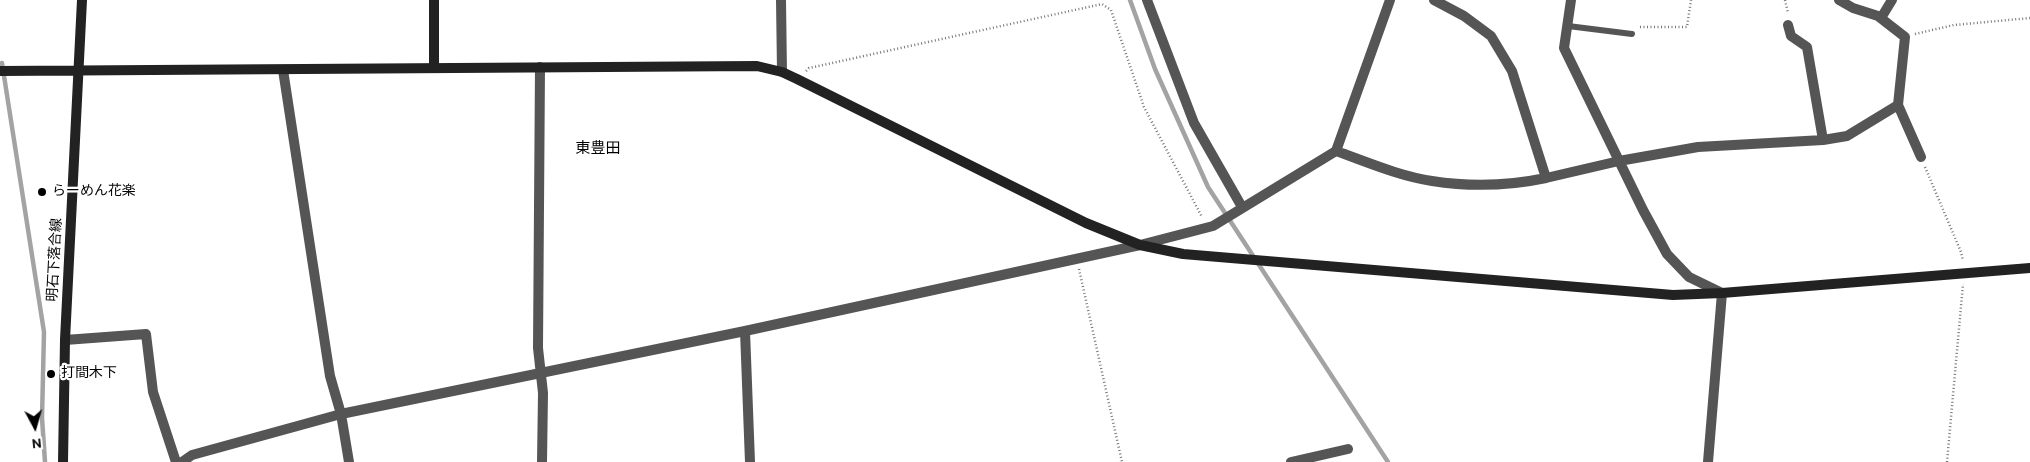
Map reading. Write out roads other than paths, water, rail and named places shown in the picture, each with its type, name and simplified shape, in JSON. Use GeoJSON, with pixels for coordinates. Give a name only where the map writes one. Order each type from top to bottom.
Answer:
{"type":"FeatureCollection","features":[{"type":"Feature","properties":{"kind":"street","name":"明石下落合線"},"geometry":{"type":"LineString","coordinates":[[63,462],[65,340],[82,0]]}},
{"type":"Feature","properties":{"kind":"street"},"geometry":{"type":"LineString","coordinates":[[434,0],[434,67]]}},
{"type":"Feature","properties":{"kind":"street"},"geometry":{"type":"LineString","coordinates":[[781,0],[782,72]]}},
{"type":"Feature","properties":{"kind":"street"},"geometry":{"type":"LineString","coordinates":[[1147,0],[1194,123],[1242,207]]}},
{"type":"Feature","properties":{"kind":"street"},"geometry":{"type":"LineString","coordinates":[[182,462],[192,455],[341,414],[745,331],[1140,244],[1210,226],[1336,151],[1390,0]]}},
{"type":"Feature","properties":{"kind":"street"},"geometry":{"type":"LineString","coordinates":[[1434,0],[1464,16],[1491,36],[1512,71],[1546,178]]}},
{"type":"Feature","properties":{"kind":"street"},"geometry":{"type":"LineString","coordinates":[[1572,0],[1564,48],[1643,210],[1667,254],[1689,277],[1722,293]]}},
{"type":"Feature","properties":{"kind":"street"},"geometry":{"type":"LineString","coordinates":[[1839,0],[1853,8],[1881,18],[1905,37],[1898,105],[1921,157]]}},
{"type":"Feature","properties":{"kind":"street"},"geometry":{"type":"LineString","coordinates":[[1881,18],[1892,0]]}},
{"type":"Feature","properties":{"kind":"street"},"geometry":{"type":"LineString","coordinates":[[1788,25],[1791,36],[1807,47],[1823,140]]}},
{"type":"Feature","properties":{"kind":"street"},"geometry":{"type":"LineString","coordinates":[[0,71],[757,66],[782,72],[797,79],[1086,222],[1140,244],[1183,254],[1672,296],[2030,268]]}},
{"type":"Feature","properties":{"kind":"street"},"geometry":{"type":"LineString","coordinates":[[540,67],[538,348],[543,393],[542,462]]}},
{"type":"Feature","properties":{"kind":"street"},"geometry":{"type":"LineString","coordinates":[[283,70],[330,376],[341,414],[349,462]]}},
{"type":"Feature","properties":{"kind":"street"},"geometry":{"type":"LineString","coordinates":[[1336,151],[1387,169],[1430,181],[1482,186],[1520,184],[1619,161],[1698,146],[1823,140],[1847,136],[1898,105]]}},
{"type":"Feature","properties":{"kind":"street"},"geometry":{"type":"LineString","coordinates":[[1708,462],[1722,293]]}},
{"type":"Feature","properties":{"kind":"street"},"geometry":{"type":"LineString","coordinates":[[745,331],[750,462]]}},
{"type":"Feature","properties":{"kind":"street"},"geometry":{"type":"LineString","coordinates":[[65,340],[146,334],[153,392],[176,462]]}},
{"type":"Feature","properties":{"kind":"street"},"geometry":{"type":"LineString","coordinates":[[1291,462],[1348,449]]}},
{"type":"Feature","properties":{"kind":"lane"},"geometry":{"type":"LineString","coordinates":[[1568,26],[1632,34]]}},
{"type":"Feature","properties":{"kind":"waterway"},"geometry":{"type":"LineString","coordinates":[[1130,0],[1155,69],[1208,187],[1388,462]]}},
{"type":"Feature","properties":{"kind":"waterway"},"geometry":{"type":"LineString","coordinates":[[2,63],[44,332],[42,418],[45,462]]}},
{"type":"Feature","properties":{"kind":"place","name":"らーめん花楽"},"geometry":{"type":"Point","coordinates":[42,192]}},
{"type":"Feature","properties":{"kind":"place","name":"打間木下"},"geometry":{"type":"Point","coordinates":[51,374]}},
{"type":"Feature","properties":{"kind":"district","name":"東豊田"},"geometry":{"type":"Point","coordinates":[598,150]}}]}
